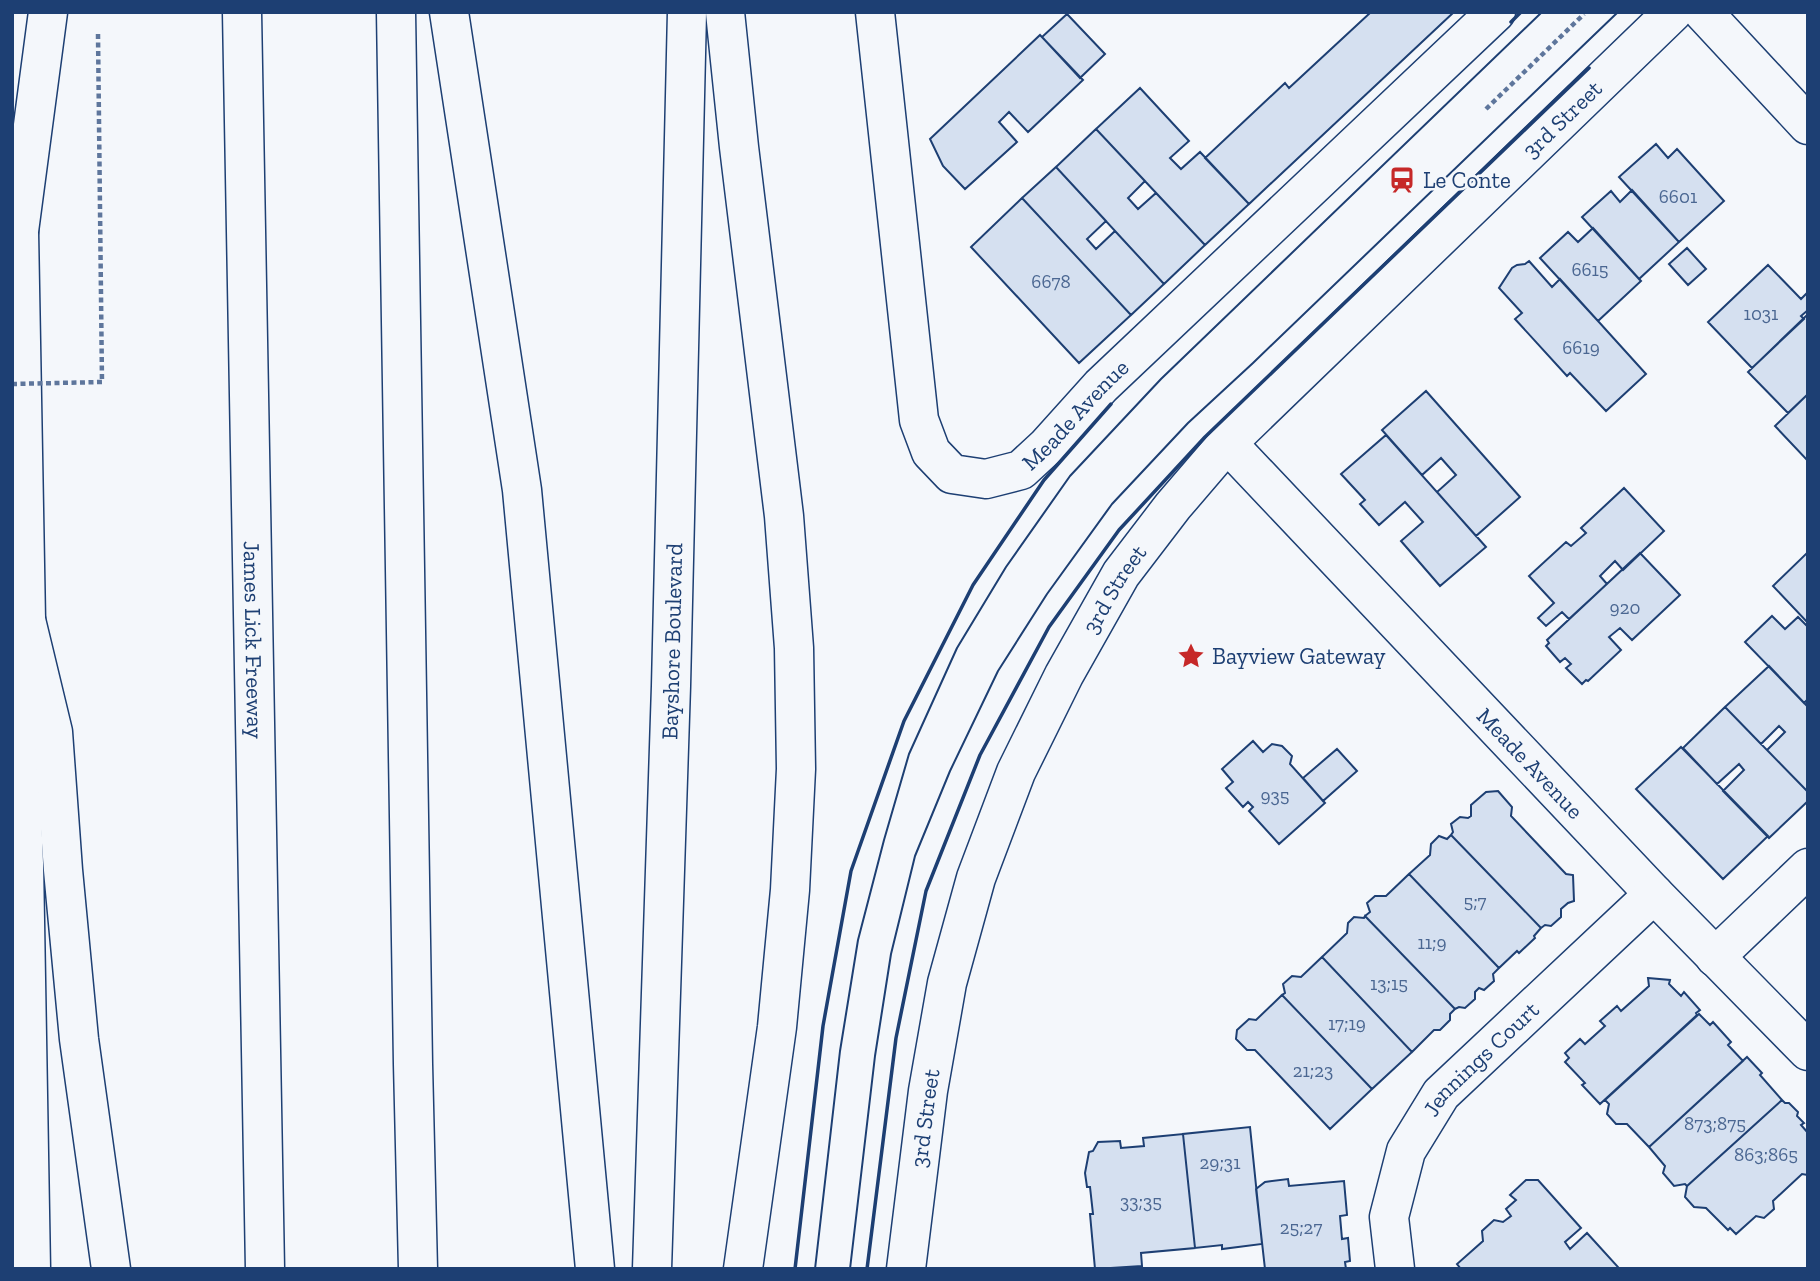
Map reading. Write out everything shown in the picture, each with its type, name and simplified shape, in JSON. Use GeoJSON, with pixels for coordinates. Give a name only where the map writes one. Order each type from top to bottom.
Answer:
{"type":"FeatureCollection","features":[{"type":"Feature","properties":{"kind":"main road"},"geometry":{"type":"LineString","coordinates":[[19,231],[48,12]]}},
{"type":"Feature","properties":{"kind":"main road","name":"James Lick Freeway"},"geometry":{"type":"LineString","coordinates":[[242,12],[265,1269]]}},
{"type":"Feature","properties":{"kind":"main road"},"geometry":{"type":"LineString","coordinates":[[396,12],[418,1269]]}},
{"type":"Feature","properties":{"kind":"main road"},"geometry":{"type":"LineString","coordinates":[[449,12],[522,490],[594,1269]]}},
{"type":"Feature","properties":{"kind":"main road","name":"Bayshore Boulevard"},"geometry":{"type":"LineString","coordinates":[[652,1269],[671,685],[687,12]]}},
{"type":"Feature","properties":{"kind":"main road"},"geometry":{"type":"LineString","coordinates":[[725,12],[740,160],[784,516],[794,648],[796,769],[790,890],[777,1027],[743,1269]]}},
{"type":"Feature","properties":{"kind":"main road","name":"Meade Avenue"},"geometry":{"type":"LineString","coordinates":[[875,12],[919,420],[931,452],[951,474],[986,479],[1021,470],[1047,446],[1101,386],[1496,12]]}},
{"type":"Feature","properties":{"kind":"main road","name":"3rd Street"},"geometry":{"type":"LineString","coordinates":[[906,1269],[928,1091],[947,982],[976,878],[1016,772],[1065,675],[1121,574],[1173,506],[1227,443],[1673,12]]}},
{"type":"Feature","properties":{"kind":"main road"},"geometry":{"type":"LineString","coordinates":[[1703,12],[1808,125]]}},
{"type":"Feature","properties":{"kind":"main road"},"geometry":{"type":"LineString","coordinates":[[12,185],[19,231],[26,620],[19,737],[31,1269]]}},
{"type":"Feature","properties":{"kind":"main road","name":"Meade Avenue"},"geometry":{"type":"LineString","coordinates":[[1227,443],[1654,894],[1808,1051]]}},
{"type":"Feature","properties":{"kind":"main road"},"geometry":{"type":"LineString","coordinates":[[26,620],[53,732],[62,870],[79,1039],[111,1269]]}},
{"type":"Feature","properties":{"kind":"main road"},"geometry":{"type":"LineString","coordinates":[[1715,957],[1808,868]]}},
{"type":"Feature","properties":{"kind":"main road","name":"Jennings Court"},"geometry":{"type":"LineString","coordinates":[[1395,1269],[1389,1217],[1406,1151],[1441,1094],[1654,894]]}},
{"type":"Feature","properties":{"kind":"path"},"geometry":{"type":"LineString","coordinates":[[1486,109],[1584,14]]}},
{"type":"Feature","properties":{"kind":"path"},"geometry":{"type":"LineString","coordinates":[[12,384],[102,382],[98,34]]}},
{"type":"Feature","properties":{"kind":"building"},"geometry":{"type":"Polygon","coordinates":[[[1371,12],[1454,12],[1249,204],[1205,158],[1285,83],[1289,88],[1371,12]]]}},
{"type":"Feature","properties":{"kind":"building"},"geometry":{"type":"Polygon","coordinates":[[[1067,14],[1105,54],[1080,78],[1042,37],[1067,14]]]}},
{"type":"Feature","properties":{"kind":"building"},"geometry":{"type":"Polygon","coordinates":[[[1040,35],[1083,80],[1028,132],[1009,112],[999,122],[1017,142],[965,189],[943,166],[930,139],[1040,35]]]}},
{"type":"Feature","properties":{"kind":"building"},"geometry":{"type":"Polygon","coordinates":[[[1140,88],[1189,141],[1170,158],[1181,169],[1200,152],[1249,204],[1205,245],[1096,129],[1140,88]]]}},
{"type":"Feature","properties":{"kind":"building"},"geometry":{"type":"Polygon","coordinates":[[[1096,129],[1145,181],[1128,198],[1138,209],[1156,193],[1205,245],[1164,284],[1056,167],[1096,129]]]}},
{"type":"Feature","properties":{"kind":"building"},"geometry":{"type":"Polygon","coordinates":[[[1656,144],[1668,158],[1677,149],[1724,201],[1679,242],[1619,177],[1656,144]]]}},
{"type":"Feature","properties":{"kind":"building"},"geometry":{"type":"Polygon","coordinates":[[[1056,167],[1106,221],[1087,239],[1096,249],[1115,231],[1164,284],[1131,315],[1022,198],[1056,167]]]}},
{"type":"Feature","properties":{"kind":"building"},"geometry":{"type":"Polygon","coordinates":[[[1632,190],[1679,242],[1639,279],[1582,217],[1611,191],[1620,202],[1632,190]]]}},
{"type":"Feature","properties":{"kind":"building"},"geometry":{"type":"Polygon","coordinates":[[[1022,198],[1131,315],[1079,363],[971,247],[1022,198]]]}},
{"type":"Feature","properties":{"kind":"building"},"geometry":{"type":"Polygon","coordinates":[[[1593,228],[1641,281],[1598,321],[1540,258],[1568,232],[1578,242],[1593,228]]]}},
{"type":"Feature","properties":{"kind":"building"},"geometry":{"type":"Polygon","coordinates":[[[1687,248],[1706,269],[1688,285],[1669,264],[1687,248]]]}},
{"type":"Feature","properties":{"kind":"building"},"geometry":{"type":"Polygon","coordinates":[[[1529,261],[1552,287],[1560,279],[1646,374],[1606,411],[1570,373],[1567,376],[1515,319],[1522,313],[1499,288],[1512,268],[1529,261]]]}},
{"type":"Feature","properties":{"kind":"building"},"geometry":{"type":"Polygon","coordinates":[[[1768,265],[1801,299],[1808,292],[1808,310],[1801,316],[1804,319],[1752,368],[1708,322],[1768,265]]]}},
{"type":"Feature","properties":{"kind":"building"},"geometry":{"type":"Polygon","coordinates":[[[1808,314],[1808,394],[1788,413],[1748,372],[1808,314]]]}},
{"type":"Feature","properties":{"kind":"building"},"geometry":{"type":"Polygon","coordinates":[[[1426,391],[1520,497],[1476,536],[1437,492],[1456,475],[1441,458],[1422,475],[1382,430],[1426,391]]]}},
{"type":"Feature","properties":{"kind":"building"},"geometry":{"type":"Polygon","coordinates":[[[1808,394],[1808,461],[1775,426],[1808,394]]]}},
{"type":"Feature","properties":{"kind":"building"},"geometry":{"type":"Polygon","coordinates":[[[1386,435],[1486,547],[1440,586],[1401,541],[1423,522],[1405,502],[1379,525],[1360,504],[1365,500],[1341,474],[1386,435]]]}},
{"type":"Feature","properties":{"kind":"building"},"geometry":{"type":"Polygon","coordinates":[[[1624,488],[1664,531],[1623,570],[1615,561],[1600,576],[1607,584],[1569,619],[1562,612],[1546,626],[1538,618],[1554,603],[1529,576],[1566,542],[1571,546],[1586,533],[1581,528],[1624,488]]]}},
{"type":"Feature","properties":{"kind":"building"},"geometry":{"type":"Polygon","coordinates":[[[1808,552],[1808,623],[1773,586],[1808,552]]]}},
{"type":"Feature","properties":{"kind":"building"},"geometry":{"type":"Polygon","coordinates":[[[1640,553],[1680,595],[1632,640],[1620,628],[1609,637],[1621,650],[1582,684],[1566,668],[1571,664],[1565,658],[1560,662],[1546,646],[1549,643],[1547,640],[1640,553]]]}},
{"type":"Feature","properties":{"kind":"building"},"geometry":{"type":"Polygon","coordinates":[[[1772,616],[1785,629],[1798,617],[1808,627],[1808,699],[1804,703],[1745,642],[1772,616]]]}},
{"type":"Feature","properties":{"kind":"building"},"geometry":{"type":"Polygon","coordinates":[[[1769,666],[1808,707],[1808,792],[1767,750],[1785,732],[1779,726],[1761,744],[1725,707],[1769,666]]]}},
{"type":"Feature","properties":{"kind":"building"},"geometry":{"type":"Polygon","coordinates":[[[1725,707],[1808,792],[1808,801],[1769,838],[1723,791],[1744,770],[1739,764],[1717,784],[1683,748],[1725,707]]]}},
{"type":"Feature","properties":{"kind":"building"},"geometry":{"type":"Polygon","coordinates":[[[1253,741],[1263,752],[1272,744],[1282,746],[1292,756],[1290,764],[1325,803],[1279,844],[1249,811],[1253,807],[1248,802],[1243,807],[1226,788],[1233,782],[1222,769],[1253,741]]]}},
{"type":"Feature","properties":{"kind":"building"},"geometry":{"type":"Polygon","coordinates":[[[1681,747],[1768,836],[1723,879],[1636,789],[1681,747]]]}},
{"type":"Feature","properties":{"kind":"building"},"geometry":{"type":"Polygon","coordinates":[[[1337,749],[1357,771],[1323,801],[1303,778],[1337,749]]]}},
{"type":"Feature","properties":{"kind":"building"},"geometry":{"type":"Polygon","coordinates":[[[1498,791],[1512,807],[1511,816],[1566,874],[1573,875],[1574,901],[1561,909],[1561,917],[1551,926],[1545,925],[1541,928],[1451,835],[1451,824],[1460,817],[1471,816],[1471,805],[1486,792],[1498,791]]]}},
{"type":"Feature","properties":{"kind":"building"},"geometry":{"type":"Polygon","coordinates":[[[1451,835],[1541,928],[1535,938],[1499,968],[1409,874],[1430,855],[1431,844],[1439,836],[1447,839],[1451,835]]]}},
{"type":"Feature","properties":{"kind":"building"},"geometry":{"type":"Polygon","coordinates":[[[1409,874],[1499,968],[1493,974],[1494,981],[1484,990],[1479,988],[1475,992],[1475,999],[1465,1008],[1455,1009],[1365,916],[1370,912],[1367,903],[1375,896],[1386,896],[1409,874]]]}},
{"type":"Feature","properties":{"kind":"building"},"geometry":{"type":"Polygon","coordinates":[[[1365,916],[1455,1009],[1450,1014],[1450,1020],[1440,1030],[1434,1030],[1412,1052],[1322,957],[1347,933],[1348,923],[1354,917],[1365,916]]]}},
{"type":"Feature","properties":{"kind":"building"},"geometry":{"type":"Polygon","coordinates":[[[1322,957],[1412,1052],[1372,1089],[1282,995],[1285,993],[1283,984],[1292,976],[1301,977],[1322,957]]]}},
{"type":"Feature","properties":{"kind":"building"},"geometry":{"type":"Polygon","coordinates":[[[1648,978],[1670,980],[1669,984],[1681,996],[1684,992],[1700,1010],[1600,1104],[1565,1062],[1569,1058],[1565,1053],[1580,1039],[1585,1044],[1605,1026],[1600,1021],[1617,1006],[1621,1011],[1649,986],[1648,978]]]}},
{"type":"Feature","properties":{"kind":"building"},"geometry":{"type":"Polygon","coordinates":[[[1282,995],[1372,1089],[1330,1129],[1255,1050],[1247,1050],[1236,1039],[1237,1030],[1249,1019],[1256,1020],[1282,995]]]}},
{"type":"Feature","properties":{"kind":"building"},"geometry":{"type":"Polygon","coordinates":[[[1699,1014],[1710,1025],[1713,1022],[1731,1042],[1728,1045],[1743,1061],[1649,1147],[1627,1124],[1616,1124],[1607,1114],[1609,1104],[1605,1100],[1699,1014]]]}},
{"type":"Feature","properties":{"kind":"building"},"geometry":{"type":"Polygon","coordinates":[[[1747,1057],[1782,1100],[1687,1186],[1674,1186],[1663,1173],[1665,1166],[1649,1147],[1747,1057]]]}},
{"type":"Feature","properties":{"kind":"building"},"geometry":{"type":"Polygon","coordinates":[[[1782,1100],[1798,1112],[1797,1116],[1804,1123],[1801,1125],[1808,1133],[1808,1175],[1802,1174],[1773,1201],[1774,1209],[1764,1218],[1756,1216],[1736,1234],[1730,1228],[1728,1230],[1706,1208],[1694,1207],[1685,1197],[1687,1186],[1782,1100]]]}},
{"type":"Feature","properties":{"kind":"building"},"geometry":{"type":"Polygon","coordinates":[[[1250,1127],[1262,1244],[1222,1249],[1222,1245],[1195,1248],[1183,1134],[1250,1127]]]}},
{"type":"Feature","properties":{"kind":"building"},"geometry":{"type":"Polygon","coordinates":[[[1183,1134],[1195,1248],[1141,1253],[1142,1266],[1095,1269],[1090,1214],[1093,1214],[1090,1187],[1087,1187],[1085,1173],[1089,1152],[1093,1151],[1098,1142],[1120,1141],[1121,1148],[1144,1146],[1143,1138],[1183,1134]]]}},
{"type":"Feature","properties":{"kind":"building"},"geometry":{"type":"Polygon","coordinates":[[[1288,1179],[1289,1186],[1344,1181],[1347,1215],[1340,1216],[1342,1239],[1348,1238],[1350,1261],[1345,1262],[1346,1269],[1265,1269],[1256,1189],[1265,1182],[1288,1179]]]}},
{"type":"Feature","properties":{"kind":"building"},"geometry":{"type":"Polygon","coordinates":[[[1526,1180],[1538,1180],[1581,1228],[1565,1242],[1570,1249],[1587,1233],[1618,1267],[1461,1269],[1457,1264],[1483,1241],[1482,1231],[1494,1220],[1503,1222],[1511,1216],[1506,1209],[1516,1200],[1510,1195],[1526,1180]]]}},
{"type":"Feature","properties":{"kind":"tram line"},"geometry":{"type":"LineString","coordinates":[[815,1269],[840,1051],[858,940],[909,754],[957,648],[1006,567],[1070,476],[1161,379],[1542,12]]}},
{"type":"Feature","properties":{"kind":"tram line"},"geometry":{"type":"LineString","coordinates":[[850,1269],[875,1056],[891,954],[915,856],[950,771],[998,671],[1047,594],[1112,504],[1188,423],[1618,12]]}},
{"type":"Feature","properties":{"kind":"wall"},"geometry":{"type":"LineString","coordinates":[[1511,22],[1521,12]]}},
{"type":"Feature","properties":{"kind":"wall"},"geometry":{"type":"LineString","coordinates":[[867,1269],[896,1038],[926,891],[980,755],[1049,627],[1119,530],[1205,437],[1589,68]]}},
{"type":"Feature","properties":{"kind":"wall"},"geometry":{"type":"LineString","coordinates":[[795,1269],[823,1026],[851,871],[904,721],[973,585],[1044,480],[1111,404]]}},
{"type":"Feature","properties":{"kind":"place","name":"Le Conte"},"geometry":{"type":"Point","coordinates":[1402,180]}},
{"type":"Feature","properties":{"kind":"place","name":"Bayview Gateway"},"geometry":{"type":"Point","coordinates":[1191,656]}}]}
